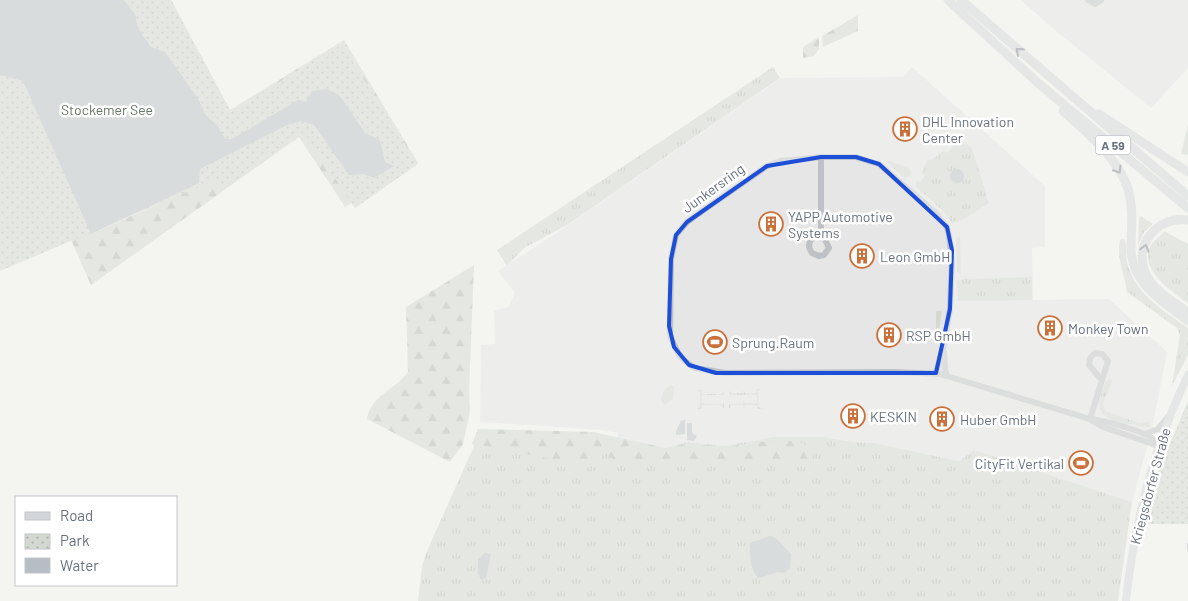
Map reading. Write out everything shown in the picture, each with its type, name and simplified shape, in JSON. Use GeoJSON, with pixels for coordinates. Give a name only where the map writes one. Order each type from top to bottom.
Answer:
{"type":"FeatureCollection","features":[{"type":"Feature","properties":{"kind":"highway","name":"A 59"},"geometry":{"type":"LineString","coordinates":[[948,0],[1038,83],[1188,208]]}},
{"type":"Feature","properties":{"kind":"highway","name":"A 59"},"geometry":{"type":"LineString","coordinates":[[961,0],[1188,196]]}},
{"type":"Feature","properties":{"kind":"highway"},"geometry":{"type":"LineString","coordinates":[[1038,83],[1062,110],[1099,144],[1117,167],[1128,189],[1131,204],[1131,251],[1136,272],[1148,289],[1188,321]]}},
{"type":"Feature","properties":{"kind":"highway"},"geometry":{"type":"LineString","coordinates":[[1056,83],[1188,172]]}},
{"type":"Feature","properties":{"kind":"highway"},"geometry":{"type":"LineString","coordinates":[[1188,220],[1169,221],[1157,227],[1146,242],[1142,262],[1147,276],[1156,289],[1188,312]]}},
{"type":"Feature","properties":{"kind":"main road","name":"Kriegsdorfer Straße"},"geometry":{"type":"LineString","coordinates":[[1126,601],[1141,510],[1169,416],[1188,375]]}},
{"type":"Feature","properties":{"kind":"street"},"geometry":{"type":"LineString","coordinates":[[1088,0],[1095,4],[1101,0]]}},
{"type":"Feature","properties":{"kind":"street"},"geometry":{"type":"LineString","coordinates":[[820,157],[821,231]]}},
{"type":"Feature","properties":{"kind":"street","name":"Junkersring"},"geometry":{"type":"LineString","coordinates":[[936,373],[944,345],[950,309],[951,241],[944,222],[878,164],[856,157],[820,157],[780,161],[767,166],[686,222],[676,236],[671,259],[670,336],[674,346],[689,365],[716,373],[936,373],[1090,419],[1111,423],[1154,438],[1159,446]]}},
{"type":"Feature","properties":{"kind":"street","name":"Junkersring"},"geometry":{"type":"LineString","coordinates":[[944,345],[944,369],[947,376]]}},
{"type":"Feature","properties":{"kind":"street"},"geometry":{"type":"LineString","coordinates":[[1090,419],[1102,379]]}},
{"type":"Feature","properties":{"kind":"street"},"geometry":{"type":"LineString","coordinates":[[1143,434],[1158,429],[1169,416]]}},
{"type":"Feature","properties":{"kind":"street","name":"Junkersring"},"geometry":{"type":"LineString","coordinates":[[1090,419],[1103,427],[1159,446]]}},
{"type":"Feature","properties":{"kind":"highlighted area"},"geometry":{"type":"Polygon","coordinates":[[[821,157],[856,157],[879,164],[947,227],[952,250],[950,309],[936,373],[716,373],[689,365],[674,347],[669,326],[671,259],[676,235],[687,222],[767,166],[821,157]]]}},
{"type":"Feature","properties":{"kind":"shaded area"},"geometry":{"type":"Polygon","coordinates":[[[1021,0],[1188,0],[1188,68],[1151,108],[1021,0]]]}},
{"type":"Feature","properties":{"kind":"shaded area"},"geometry":{"type":"Polygon","coordinates":[[[912,67],[1045,186],[1045,247],[1032,248],[1033,300],[1109,299],[1167,352],[1153,425],[1132,502],[974,450],[959,461],[874,443],[853,442],[824,437],[773,437],[724,446],[688,442],[665,448],[617,438],[618,433],[601,430],[480,422],[481,345],[495,344],[494,311],[508,307],[515,293],[498,271],[561,230],[781,78],[903,77],[912,67]]]}},
{"type":"Feature","properties":{"kind":"green space","name":"Stockemer See"},"geometry":{"type":"Polygon","coordinates":[[[0,0],[171,0],[231,112],[341,44],[418,164],[355,208],[304,132],[222,190],[215,180],[0,271],[0,0]]]}},
{"type":"Feature","properties":{"kind":"green space"},"geometry":{"type":"Polygon","coordinates":[[[124,0],[171,0],[230,110],[344,40],[418,163],[345,207],[299,137],[91,285],[4,88],[0,89],[0,75],[23,81],[91,234],[183,193],[199,184],[200,169],[285,126],[301,121],[314,125],[348,176],[364,174],[374,178],[394,166],[385,162],[380,140],[365,133],[340,96],[328,89],[312,90],[306,102],[298,100],[232,139],[225,138],[216,124],[208,117],[197,97],[165,52],[151,47],[137,27],[136,16],[124,0]]]}},
{"type":"Feature","properties":{"kind":"green space"},"geometry":{"type":"Polygon","coordinates":[[[858,15],[858,31],[823,47],[822,36],[858,15]]]}},
{"type":"Feature","properties":{"kind":"green space"},"geometry":{"type":"Polygon","coordinates":[[[819,37],[819,49],[814,56],[803,58],[803,47],[819,37]]]}},
{"type":"Feature","properties":{"kind":"green space"},"geometry":{"type":"Polygon","coordinates":[[[773,67],[780,78],[567,225],[524,248],[507,266],[497,250],[773,67]]]}},
{"type":"Feature","properties":{"kind":"green space"},"geometry":{"type":"Polygon","coordinates":[[[1188,125],[1188,155],[1181,154],[1188,125]]]}},
{"type":"Feature","properties":{"kind":"green space"},"geometry":{"type":"Polygon","coordinates":[[[959,139],[972,148],[989,203],[961,221],[952,223],[943,211],[915,186],[917,180],[920,182],[925,176],[922,173],[927,160],[933,159],[944,151],[947,153],[959,139]]]}},
{"type":"Feature","properties":{"kind":"green space"},"geometry":{"type":"Polygon","coordinates":[[[890,161],[909,168],[911,173],[909,177],[904,178],[887,162],[890,161]]]}},
{"type":"Feature","properties":{"kind":"green space"},"geometry":{"type":"Polygon","coordinates":[[[1141,216],[1153,224],[1144,232],[1138,246],[1139,218],[1141,216]]]}},
{"type":"Feature","properties":{"kind":"green space"},"geometry":{"type":"Polygon","coordinates":[[[1164,231],[1188,244],[1188,303],[1159,279],[1149,262],[1148,254],[1151,245],[1164,231]]]}},
{"type":"Feature","properties":{"kind":"green space"},"geometry":{"type":"Polygon","coordinates":[[[960,237],[961,274],[957,272],[956,238],[960,237]]]}},
{"type":"Feature","properties":{"kind":"green space"},"geometry":{"type":"Polygon","coordinates":[[[1124,239],[1127,262],[1136,283],[1151,300],[1188,328],[1188,355],[1172,386],[1180,335],[1177,328],[1127,292],[1119,253],[1120,240],[1124,239]]]}},
{"type":"Feature","properties":{"kind":"green space"},"geometry":{"type":"Polygon","coordinates":[[[474,265],[469,391],[470,412],[463,444],[450,462],[367,419],[369,411],[378,398],[408,372],[406,307],[474,265]]]}},
{"type":"Feature","properties":{"kind":"green space"},"geometry":{"type":"Polygon","coordinates":[[[1032,277],[1032,300],[957,301],[957,281],[962,279],[1032,277]]]}},
{"type":"Feature","properties":{"kind":"green space"},"geometry":{"type":"Polygon","coordinates":[[[936,311],[942,311],[938,337],[936,337],[936,311]]]}},
{"type":"Feature","properties":{"kind":"green space"},"geometry":{"type":"Polygon","coordinates":[[[1110,378],[1112,382],[1103,403],[1105,411],[1139,423],[1148,422],[1149,427],[1116,421],[1102,413],[1099,402],[1105,384],[1110,378]]]}},
{"type":"Feature","properties":{"kind":"green space"},"geometry":{"type":"Polygon","coordinates":[[[674,385],[673,399],[664,405],[661,401],[663,392],[669,386],[674,385]]]}},
{"type":"Feature","properties":{"kind":"green space"},"geometry":{"type":"Polygon","coordinates":[[[757,389],[762,389],[758,391],[759,407],[763,409],[757,409],[757,405],[745,405],[744,409],[743,405],[731,405],[729,409],[729,400],[731,404],[743,403],[743,400],[745,403],[757,403],[757,395],[729,395],[729,390],[731,393],[743,393],[743,390],[745,393],[756,393],[757,389]]]}},
{"type":"Feature","properties":{"kind":"green space"},"geometry":{"type":"Polygon","coordinates":[[[696,390],[702,390],[702,394],[722,394],[724,390],[724,395],[702,395],[702,403],[722,404],[724,400],[724,409],[722,405],[702,405],[702,409],[697,409],[700,407],[700,392],[696,390]]]}},
{"type":"Feature","properties":{"kind":"green space"},"geometry":{"type":"Polygon","coordinates":[[[1188,401],[1188,524],[1147,524],[1155,479],[1188,401]]]}},
{"type":"Feature","properties":{"kind":"green space"},"geometry":{"type":"Polygon","coordinates":[[[478,429],[594,432],[665,448],[687,444],[725,447],[758,442],[790,441],[803,443],[813,452],[812,463],[648,463],[613,459],[607,454],[593,452],[585,465],[472,444],[478,429]]]}},
{"type":"Feature","properties":{"kind":"green space"},"geometry":{"type":"Polygon","coordinates":[[[478,437],[617,438],[665,448],[688,442],[724,446],[773,437],[824,437],[853,442],[874,443],[959,461],[974,450],[1132,502],[1118,601],[418,601],[422,566],[427,551],[478,437]]]}},
{"type":"Feature","properties":{"kind":"water","name":"Stockemer See"},"geometry":{"type":"Polygon","coordinates":[[[0,0],[124,0],[136,16],[137,27],[151,47],[165,52],[197,97],[207,117],[216,124],[225,139],[232,139],[298,100],[306,102],[312,91],[327,89],[340,96],[365,133],[380,140],[385,162],[394,166],[374,178],[364,174],[349,175],[314,125],[301,121],[285,126],[200,169],[199,183],[91,234],[23,81],[0,75],[0,0]]]}},
{"type":"Feature","properties":{"kind":"water"},"geometry":{"type":"Polygon","coordinates":[[[957,169],[962,171],[964,176],[962,181],[957,183],[952,181],[950,176],[952,171],[957,169]]]}},
{"type":"Feature","properties":{"kind":"water"},"geometry":{"type":"Polygon","coordinates":[[[685,420],[685,434],[676,435],[681,421],[685,420]]]}},
{"type":"Feature","properties":{"kind":"water"},"geometry":{"type":"Polygon","coordinates":[[[687,423],[692,423],[692,433],[697,436],[694,441],[687,440],[687,423]]]}},
{"type":"Feature","properties":{"kind":"water"},"geometry":{"type":"Polygon","coordinates":[[[770,536],[776,538],[791,554],[790,568],[785,573],[778,572],[759,578],[752,568],[750,543],[770,536]]]}},
{"type":"Feature","properties":{"kind":"water"},"geometry":{"type":"Polygon","coordinates":[[[485,553],[491,554],[486,578],[481,580],[478,573],[478,559],[485,553]]]}},
{"type":"Feature","properties":{"kind":"waterway"},"geometry":{"type":"LineString","coordinates":[[1187,543],[1188,552]]}},
{"type":"Feature","properties":{"kind":"place","name":"DHL Innovation Center"},"geometry":{"type":"Point","coordinates":[905,129]}},
{"type":"Feature","properties":{"kind":"place","name":"YAPP Automotive Systems"},"geometry":{"type":"Point","coordinates":[771,224]}},
{"type":"Feature","properties":{"kind":"place","name":"Leon GmbH"},"geometry":{"type":"Point","coordinates":[862,256]}},
{"type":"Feature","properties":{"kind":"place","name":"Monkey Town"},"geometry":{"type":"Point","coordinates":[1050,328]}},
{"type":"Feature","properties":{"kind":"place","name":"RSP GmbH"},"geometry":{"type":"Point","coordinates":[889,335]}},
{"type":"Feature","properties":{"kind":"place","name":"Sprung.Raum"},"geometry":{"type":"Point","coordinates":[715,342]}},
{"type":"Feature","properties":{"kind":"place","name":"KESKIN"},"geometry":{"type":"Point","coordinates":[853,416]}},
{"type":"Feature","properties":{"kind":"place","name":"Huber GmbH"},"geometry":{"type":"Point","coordinates":[942,419]}},
{"type":"Feature","properties":{"kind":"place","name":"CityFit Vertikal"},"geometry":{"type":"Point","coordinates":[1081,463]}}]}
